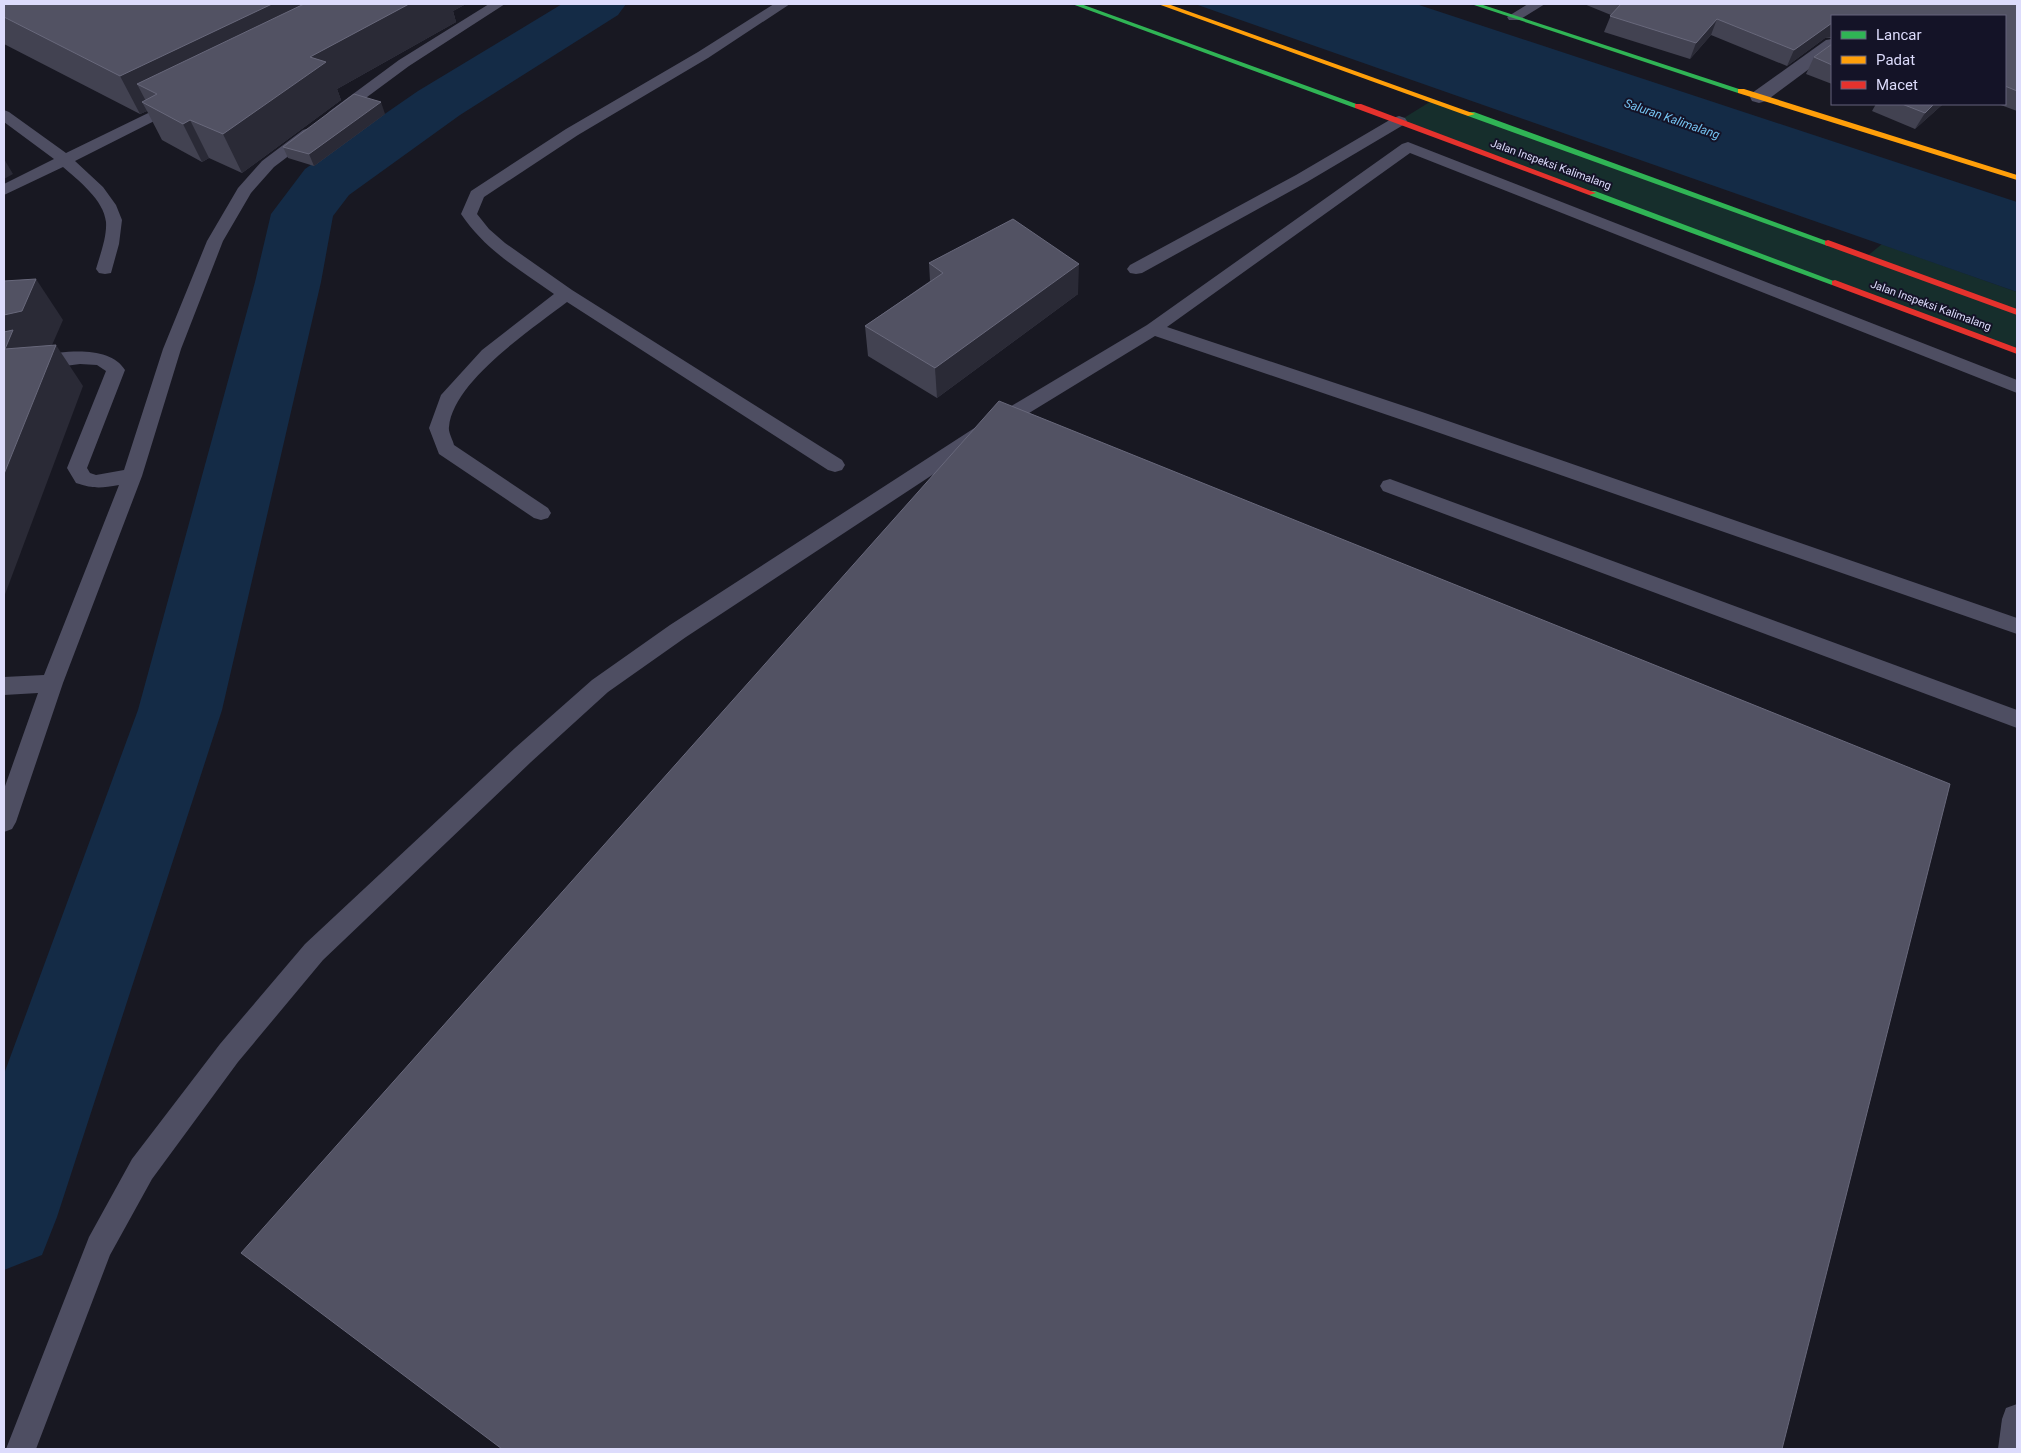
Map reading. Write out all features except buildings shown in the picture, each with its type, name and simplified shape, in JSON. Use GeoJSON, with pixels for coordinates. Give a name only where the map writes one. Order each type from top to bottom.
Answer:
{"type":"FeatureCollection","features":[{"type":"Feature","properties":{"kind":"main road","name":"Jalan Inspeksi Kalimalang"},"geometry":{"type":"LineString","coordinates":[[1075,4],[1399,121],[2017,351]]}},
{"type":"Feature","properties":{"kind":"main road","name":"Jalan Inspeksi Kalimalang"},"geometry":{"type":"LineString","coordinates":[[1162,4],[1451,106],[2017,312]]}},
{"type":"Feature","properties":{"kind":"main road"},"geometry":{"type":"LineString","coordinates":[[1474,4],[1759,98],[2017,178]]}},
{"type":"Feature","properties":{"kind":"street"},"geometry":{"type":"LineString","coordinates":[[1759,98],[1831,45]]}},
{"type":"Feature","properties":{"kind":"lane"},"geometry":{"type":"LineString","coordinates":[[4,822],[52,683],[132,476],[172,349],[214,241],[244,191],[268,164],[305,135],[404,63],[498,4]]}},
{"type":"Feature","properties":{"kind":"lane"},"geometry":{"type":"LineString","coordinates":[[783,4],[703,55],[572,132],[478,194],[469,214],[483,233],[499,247],[566,294],[835,465]]}},
{"type":"Feature","properties":{"kind":"lane"},"geometry":{"type":"LineString","coordinates":[[1514,17],[1538,4]]}},
{"type":"Feature","properties":{"kind":"lane"},"geometry":{"type":"LineString","coordinates":[[4,190],[191,97]]}},
{"type":"Feature","properties":{"kind":"lane"},"geometry":{"type":"LineString","coordinates":[[4,115],[65,159],[102,198],[114,221],[105,269]]}},
{"type":"Feature","properties":{"kind":"lane"},"geometry":{"type":"LineString","coordinates":[[1136,269],[1264,200],[1399,121]]}},
{"type":"Feature","properties":{"kind":"lane"},"geometry":{"type":"LineString","coordinates":[[21,1449],[99,1247],[142,1169],[229,1053],[314,952],[523,755],[600,686],[678,631],[975,438],[1153,329],[1408,147],[2017,388]]}},
{"type":"Feature","properties":{"kind":"lane"},"geometry":{"type":"LineString","coordinates":[[541,513],[446,449],[439,428],[448,399],[488,354],[566,294]]}},
{"type":"Feature","properties":{"kind":"lane"},"geometry":{"type":"LineString","coordinates":[[1153,329],[1408,414],[2017,626]]}},
{"type":"Feature","properties":{"kind":"lane"},"geometry":{"type":"LineString","coordinates":[[4,368],[82,358],[100,359],[110,364],[116,370],[77,468],[84,478],[95,482],[132,476]]}},
{"type":"Feature","properties":{"kind":"lane"},"geometry":{"type":"LineString","coordinates":[[1390,486],[2017,719]]}},
{"type":"Feature","properties":{"kind":"lane"},"geometry":{"type":"LineString","coordinates":[[4,686],[52,683]]}},
{"type":"Feature","properties":{"kind":"lane"},"geometry":{"type":"LineString","coordinates":[[2013,1449],[2017,1419]]}},
{"type":"Feature","properties":{"kind":"green space"},"geometry":{"type":"Polygon","coordinates":[[[1433,100],[1866,257],[1882,244],[2017,292],[2017,351],[1399,121],[1433,100]]]}},
{"type":"Feature","properties":{"kind":"water","name":"Saluran Kalimalang"},"geometry":{"type":"Polygon","coordinates":[[[1195,4],[1416,4],[2017,202],[2017,292],[1195,4]]]}},
{"type":"Feature","properties":{"kind":"waterway"},"geometry":{"type":"LineString","coordinates":[[4,1217],[180,710],[288,282],[302,214],[327,182],[366,153],[439,103],[599,4]]}},
{"type":"Feature","properties":{"kind":"traffic: fast"},"geometry":{"type":"LineString","coordinates":[[1075,4],[1358,106]]}},
{"type":"Feature","properties":{"kind":"traffic: fast"},"geometry":{"type":"LineString","coordinates":[[1474,4],[1741,91]]}},
{"type":"Feature","properties":{"kind":"traffic: fast"},"geometry":{"type":"LineString","coordinates":[[1471,114],[1828,243]]}},
{"type":"Feature","properties":{"kind":"traffic: fast"},"geometry":{"type":"LineString","coordinates":[[1592,193],[1835,283]]}},
{"type":"Feature","properties":{"kind":"traffic: slow"},"geometry":{"type":"LineString","coordinates":[[1162,4],[1471,114]]}},
{"type":"Feature","properties":{"kind":"traffic: slow"},"geometry":{"type":"LineString","coordinates":[[1741,91],[2017,178]]}},
{"type":"Feature","properties":{"kind":"traffic: jam"},"geometry":{"type":"LineString","coordinates":[[1358,106],[1592,193]]}},
{"type":"Feature","properties":{"kind":"traffic: jam"},"geometry":{"type":"LineString","coordinates":[[1828,243],[2017,312]]}},
{"type":"Feature","properties":{"kind":"traffic: jam"},"geometry":{"type":"LineString","coordinates":[[1835,283],[2017,351]]}}]}
